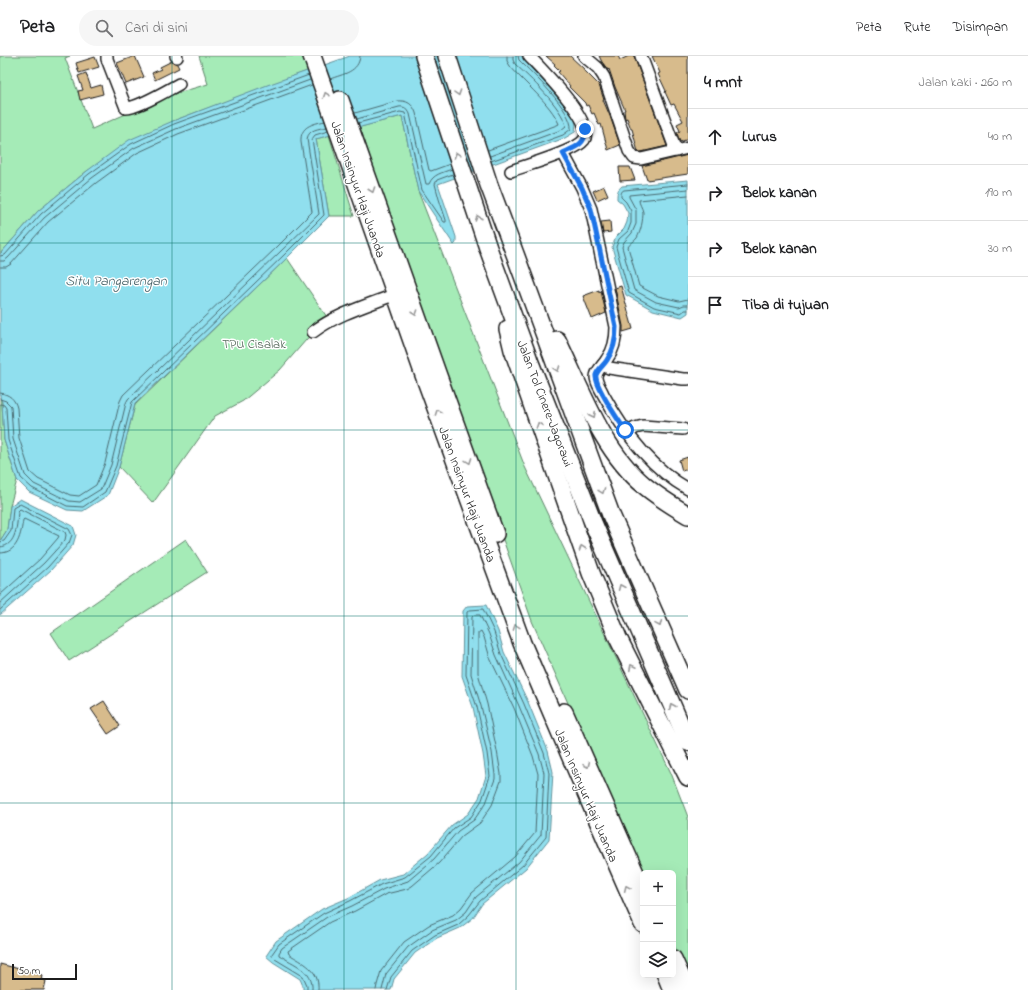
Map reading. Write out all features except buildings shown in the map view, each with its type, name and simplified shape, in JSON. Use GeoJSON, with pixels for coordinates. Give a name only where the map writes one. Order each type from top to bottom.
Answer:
{"type":"FeatureCollection","features":[{"type":"Feature","properties":{"kind":"highway","name":"Jalan Tol Cinere–Jagorawi"},"geometry":{"type":"LineString","coordinates":[[424,56],[488,248],[529,360],[594,525],[688,742]]}},
{"type":"Feature","properties":{"kind":"highway","name":"Jalan Tol Cinere–Jagorawi"},"geometry":{"type":"LineString","coordinates":[[447,56],[488,185],[515,254],[611,515],[688,690]]}},
{"type":"Feature","properties":{"kind":"highway","name":"Jalan Insinyur Haji Juanda"},"geometry":{"type":"LineString","coordinates":[[319,57],[431,375],[522,643],[640,917]]}},
{"type":"Feature","properties":{"kind":"highway","name":"Jalan Insinyur Haji Juanda"},"geometry":{"type":"LineString","coordinates":[[354,156],[396,294],[431,375],[535,645],[640,884]]}},
{"type":"Feature","properties":{"kind":"highway"},"geometry":{"type":"LineString","coordinates":[[488,248],[513,350],[591,573],[618,638],[688,777]]}},
{"type":"Feature","properties":{"kind":"highway"},"geometry":{"type":"LineString","coordinates":[[515,254],[606,440],[622,463],[644,486],[667,503],[688,515]]}},
{"type":"Feature","properties":{"kind":"highway"},"geometry":{"type":"LineString","coordinates":[[676,966],[687,990]]}},
{"type":"Feature","properties":{"kind":"highway"},"geometry":{"type":"LineString","coordinates":[[667,978],[672,990]]}},
{"type":"Feature","properties":{"kind":"street"},"geometry":{"type":"LineString","coordinates":[[107,56],[106,59],[126,108],[139,104],[180,84]]}},
{"type":"Feature","properties":{"kind":"street"},"geometry":{"type":"LineString","coordinates":[[511,171],[563,153],[579,145],[586,137],[583,123],[577,113],[560,90],[529,56]]}},
{"type":"Feature","properties":{"kind":"street"},"geometry":{"type":"LineString","coordinates":[[584,56],[598,68],[604,77],[629,151],[634,158],[641,159],[688,148]]}},
{"type":"Feature","properties":{"kind":"street"},"geometry":{"type":"LineString","coordinates":[[641,56],[676,151]]}},
{"type":"Feature","properties":{"kind":"street"},"geometry":{"type":"LineString","coordinates":[[563,153],[582,188],[591,209],[614,317],[616,334],[615,341],[610,355],[597,373],[597,382],[609,405],[634,442],[657,466],[688,489]]}},
{"type":"Feature","properties":{"kind":"street"},"geometry":{"type":"LineString","coordinates":[[313,332],[338,316],[396,294]]}},
{"type":"Feature","properties":{"kind":"street"},"geometry":{"type":"LineString","coordinates":[[603,365],[609,368],[688,379]]}},
{"type":"Feature","properties":{"kind":"street"},"geometry":{"type":"LineString","coordinates":[[628,433],[635,428],[643,426],[683,429]]}},
{"type":"Feature","properties":{"kind":"green space"},"geometry":{"type":"Polygon","coordinates":[[[0,56],[70,56],[65,58],[92,129],[164,97],[208,84],[199,56],[309,56],[313,69],[173,121],[87,171],[38,211],[0,254],[0,56]]]}},
{"type":"Feature","properties":{"kind":"green space"},"geometry":{"type":"Polygon","coordinates":[[[402,116],[418,191],[525,467],[671,773],[688,817],[688,977],[676,950],[676,870],[641,870],[532,621],[404,262],[360,127],[402,116]]]}},
{"type":"Feature","properties":{"kind":"green space"},"geometry":{"type":"Polygon","coordinates":[[[329,135],[354,216],[329,216],[316,139],[329,135]]]}},
{"type":"Feature","properties":{"kind":"green space","name":"TPU Cisalak"},"geometry":{"type":"Polygon","coordinates":[[[287,258],[329,320],[313,332],[280,370],[243,401],[215,416],[153,503],[119,467],[135,405],[287,258]]]}},
{"type":"Feature","properties":{"kind":"green space"},"geometry":{"type":"Polygon","coordinates":[[[0,397],[2,402],[4,440],[17,480],[10,506],[7,530],[0,541],[0,397]]]}},
{"type":"Feature","properties":{"kind":"green space"},"geometry":{"type":"Polygon","coordinates":[[[186,539],[207,572],[69,661],[51,633],[186,539]]]}},
{"type":"Feature","properties":{"kind":"water","name":"Situ Pangarengan"},"geometry":{"type":"Polygon","coordinates":[[[350,56],[521,56],[553,89],[574,117],[576,125],[575,132],[565,138],[438,184],[456,237],[456,243],[454,245],[418,191],[402,116],[316,139],[329,216],[135,404],[119,467],[108,495],[83,511],[67,510],[29,492],[17,480],[4,440],[2,402],[0,397],[0,254],[38,211],[87,171],[129,140],[173,121],[270,84],[350,56]]]}},
{"type":"Feature","properties":{"kind":"water"},"geometry":{"type":"Polygon","coordinates":[[[688,180],[688,313],[682,317],[653,310],[626,295],[612,247],[616,237],[624,229],[627,222],[628,213],[623,204],[617,199],[619,189],[622,186],[688,180]]]}},
{"type":"Feature","properties":{"kind":"water"},"geometry":{"type":"Polygon","coordinates":[[[20,499],[73,526],[76,535],[73,545],[51,570],[0,615],[0,541],[7,530],[10,506],[20,499]]]}},
{"type":"Feature","properties":{"kind":"water"},"geometry":{"type":"Polygon","coordinates":[[[486,605],[498,631],[504,652],[528,702],[548,751],[553,772],[549,839],[526,868],[482,904],[473,918],[460,928],[437,938],[415,953],[394,979],[391,990],[303,990],[300,979],[266,956],[276,941],[322,909],[348,898],[380,880],[403,874],[428,853],[452,825],[468,814],[479,798],[486,776],[473,707],[462,676],[463,611],[467,606],[486,605]]]}},
{"type":"Feature","properties":{"kind":"route"},"geometry":{"type":"LineString","coordinates":[[585,129],[586,137],[583,141],[579,145],[563,153],[588,200],[591,209],[616,327],[613,349],[597,373],[597,382],[617,419],[625,430]]}}]}
